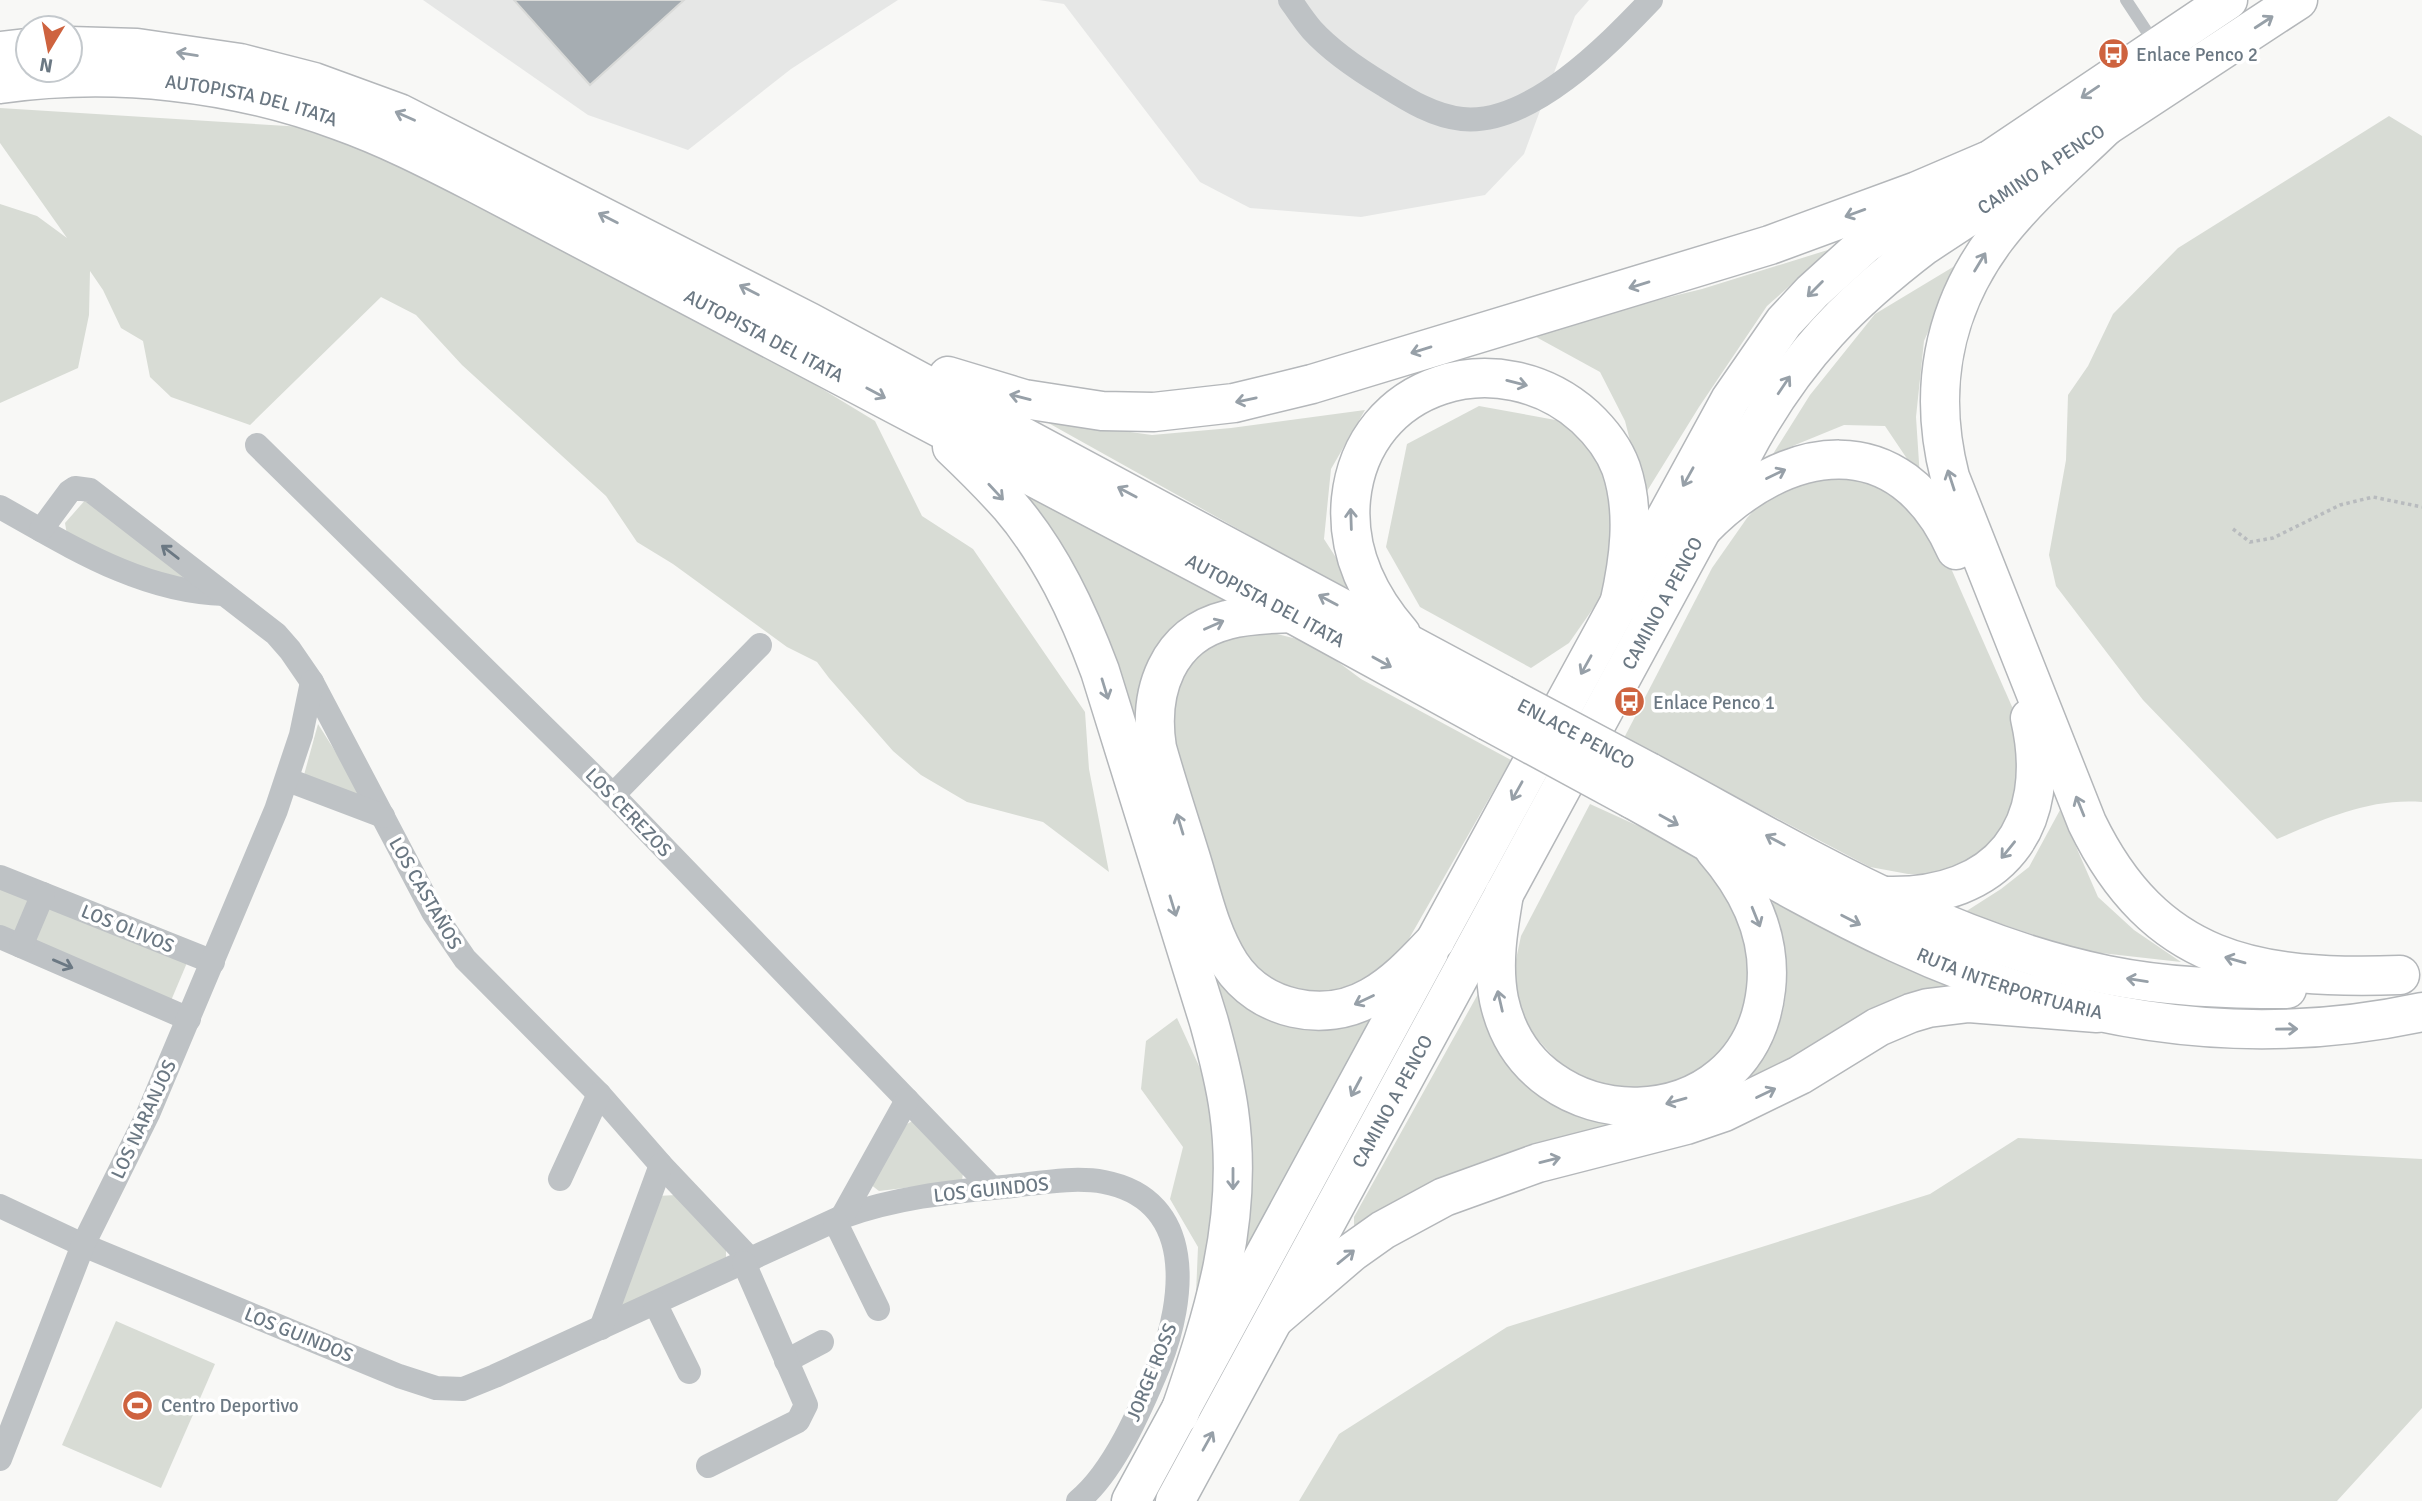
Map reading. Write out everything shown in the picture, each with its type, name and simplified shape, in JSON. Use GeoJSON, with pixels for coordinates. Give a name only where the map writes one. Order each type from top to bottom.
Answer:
{"type":"FeatureCollection","features":[{"type":"Feature","properties":{"kind":"main road","name":"CAMINO A PENCO"},"geometry":{"type":"LineString","coordinates":[[1132,1501],[1730,400],[1784,323],[1812,292],[1865,244],[2228,0]]}},
{"type":"Feature","properties":{"kind":"main road","name":"CAMINO A PENCO"},"geometry":{"type":"LineString","coordinates":[[1175,1501],[1702,529],[1772,403],[1793,371],[1842,314],[1925,245],[2298,0]]}},
{"type":"Feature","properties":{"kind":"main road","name":"AUTOPISTA DEL ITATA"},"geometry":{"type":"LineString","coordinates":[[84,46],[137,48],[185,54],[275,71],[344,92],[439,131],[809,321],[1410,644],[1495,707]]}},
{"type":"Feature","properties":{"kind":"main road","name":"AUTOPISTA DEL ITATA"},"geometry":{"type":"LineString","coordinates":[[0,84],[68,77],[163,80],[255,96],[342,121],[412,151],[480,185],[1291,613],[1495,707]]}},
{"type":"Feature","properties":{"kind":"main road"},"geometry":{"type":"LineString","coordinates":[[2105,127],[2011,219],[1981,260],[1958,305],[1944,353],[1939,402],[1942,440],[1950,477],[2087,823],[2114,872],[2136,899],[2161,923],[2200,948],[2244,963],[2307,973],[2411,972]]}},
{"type":"Feature","properties":{"kind":"main road"},"geometry":{"type":"LineString","coordinates":[[809,321],[944,375],[1024,399],[1102,411],[1154,412],[1201,408],[1312,384],[1770,245],[1917,191],[1987,160]]}},
{"type":"Feature","properties":{"kind":"main road"},"geometry":{"type":"LineString","coordinates":[[1410,644],[1379,606],[1359,565],[1350,525],[1352,489],[1362,454],[1378,427],[1415,395],[1447,382],[1482,378],[1523,383],[1561,399],[1576,409],[1601,434],[1620,467],[1628,504],[1628,555],[1619,605]]}},
{"type":"Feature","properties":{"kind":"main road"},"geometry":{"type":"LineString","coordinates":[[911,412],[949,443],[1010,506],[1050,562],[1078,615],[1100,671],[1215,1047],[1229,1110],[1233,1181],[1231,1217],[1227,1251],[1211,1319],[1179,1415]]}},
{"type":"Feature","properties":{"kind":"main road"},"geometry":{"type":"LineString","coordinates":[[1702,529],[1738,496],[1782,471],[1806,462],[1843,459],[1875,466],[1903,480],[1928,502],[1948,532],[2030,718],[2037,757],[2035,790],[2026,822],[2018,838],[2008,852],[1984,873],[1963,884],[1938,892],[1879,896]]}},
{"type":"Feature","properties":{"kind":"main road"},"geometry":{"type":"LineString","coordinates":[[1291,613],[1227,620],[1201,631],[1172,658],[1158,687],[1154,718],[1157,748],[1217,941],[1238,974],[1260,994],[1286,1006],[1320,1011],[1345,1008],[1379,992],[1411,966],[1435,941]]}},
{"type":"Feature","properties":{"kind":"main road","name":"ENLACE PENCO"},"geometry":{"type":"LineString","coordinates":[[1495,707],[1641,786]]}},
{"type":"Feature","properties":{"kind":"main road","name":"RUTA INTERPORTUARIA"},"geometry":{"type":"LineString","coordinates":[[1641,786],[1953,928],[2024,954],[2109,976],[2209,988],[2292,989],[2341,985],[2411,972]]}},
{"type":"Feature","properties":{"kind":"main road","name":"RUTA INTERPORTUARIA"},"geometry":{"type":"LineString","coordinates":[[1641,786],[1706,840],[1809,899],[1898,944],[2002,986],[2097,1013],[2206,1028],[2293,1030],[2342,1026],[2422,1012]]}},
{"type":"Feature","properties":{"kind":"main road"},"geometry":{"type":"LineString","coordinates":[[1504,894],[1497,941],[1497,983],[1505,1018],[1523,1052],[1551,1080],[1583,1097],[1618,1106],[1668,1104],[1700,1092],[1728,1072],[1748,1046],[1765,1000],[1767,960],[1765,942],[1756,914],[1730,869],[1706,840]]}},
{"type":"Feature","properties":{"kind":"main road"},"geometry":{"type":"LineString","coordinates":[[1275,1318],[1383,1230],[1444,1197],[1528,1166],[1686,1125],[1724,1112],[1800,1075],[1878,1027],[1911,1013],[1948,1004],[1969,1003],[2097,1013]]}},
{"type":"Feature","properties":{"kind":"street"},"geometry":{"type":"LineString","coordinates":[[1290,0],[1312,30],[1373,78],[1413,103],[1462,119],[1481,118],[1515,109],[1564,82],[1610,43],[1651,0]]}},
{"type":"Feature","properties":{"kind":"street","name":"LOS CEREZOS"},"geometry":{"type":"LineString","coordinates":[[257,445],[614,795],[992,1188]]}},
{"type":"Feature","properties":{"kind":"street","name":"LOS CASTAÑOS"},"geometry":{"type":"LineString","coordinates":[[41,530],[69,492],[75,488],[90,490],[276,634],[290,649],[312,682],[433,912],[454,945],[477,972],[599,1094],[748,1261]]}},
{"type":"Feature","properties":{"kind":"street"},"geometry":{"type":"LineString","coordinates":[[0,507],[142,580],[185,591],[224,594]]}},
{"type":"Feature","properties":{"kind":"street"},"geometry":{"type":"LineString","coordinates":[[614,795],[761,645]]}},
{"type":"Feature","properties":{"kind":"street","name":"LOS NARANJOS"},"geometry":{"type":"LineString","coordinates":[[0,1459],[83,1245],[148,1114],[288,780],[312,682]]}},
{"type":"Feature","properties":{"kind":"street"},"geometry":{"type":"LineString","coordinates":[[288,780],[383,816]]}},
{"type":"Feature","properties":{"kind":"street","name":"LOS OLIVOS"},"geometry":{"type":"LineString","coordinates":[[0,877],[213,962]]}},
{"type":"Feature","properties":{"kind":"street"},"geometry":{"type":"LineString","coordinates":[[43,894],[11,941],[189,1018]]}},
{"type":"Feature","properties":{"kind":"street"},"geometry":{"type":"LineString","coordinates":[[560,1179],[599,1094]]}},
{"type":"Feature","properties":{"kind":"street"},"geometry":{"type":"LineString","coordinates":[[878,1309],[839,1219],[907,1100]]}},
{"type":"Feature","properties":{"kind":"street"},"geometry":{"type":"LineString","coordinates":[[601,1328],[661,1165]]}},
{"type":"Feature","properties":{"kind":"street","name":"LOS GUINDOS"},"geometry":{"type":"LineString","coordinates":[[0,1206],[83,1245],[399,1376],[436,1388],[463,1388],[874,1205],[913,1197],[992,1188],[1090,1181],[1115,1185],[1140,1197]]}},
{"type":"Feature","properties":{"kind":"street","name":"JORGE ROSS"},"geometry":{"type":"LineString","coordinates":[[1078,1501],[1104,1474],[1142,1402],[1161,1358],[1175,1314],[1179,1273],[1173,1243],[1161,1216],[1140,1197]]}},
{"type":"Feature","properties":{"kind":"street"},"geometry":{"type":"LineString","coordinates":[[708,1466],[798,1421],[806,1405],[786,1361],[748,1261]]}},
{"type":"Feature","properties":{"kind":"street"},"geometry":{"type":"LineString","coordinates":[[655,1303],[689,1372]]}},
{"type":"Feature","properties":{"kind":"street"},"geometry":{"type":"LineString","coordinates":[[786,1361],[822,1342]]}},
{"type":"Feature","properties":{"kind":"lane"},"geometry":{"type":"LineString","coordinates":[[2126,0],[2157,47]]}},
{"type":"Feature","properties":{"kind":"path"},"geometry":{"type":"LineString","coordinates":[[2233,529],[2250,542],[2273,538],[2340,505],[2373,498],[2422,508]]}},
{"type":"Feature","properties":{"kind":"shaded area"},"geometry":{"type":"Polygon","coordinates":[[[423,0],[898,0],[791,69],[688,150],[588,115],[423,0]]]}},
{"type":"Feature","properties":{"kind":"shaded area"},"geometry":{"type":"Polygon","coordinates":[[[1039,0],[1589,0],[1575,16],[1524,154],[1485,195],[1361,217],[1250,208],[1200,182],[1064,4],[1039,0]]]}},
{"type":"Feature","properties":{"kind":"shaded area"},"geometry":{"type":"Polygon","coordinates":[[[0,108],[304,127],[419,173],[776,361],[875,421],[922,516],[973,549],[1085,712],[1089,769],[1109,872],[1043,822],[967,802],[921,775],[893,751],[817,662],[787,647],[673,564],[637,542],[606,496],[462,365],[416,315],[381,297],[250,425],[171,397],[150,377],[143,341],[121,328],[103,290],[90,271],[89,315],[78,368],[0,403],[0,204],[37,216],[67,238],[0,143],[0,108]]]}},
{"type":"Feature","properties":{"kind":"shaded area"},"geometry":{"type":"Polygon","coordinates":[[[2389,116],[2422,136],[2422,802],[2383,803],[2365,807],[2330,817],[2277,839],[2143,700],[2056,586],[2049,555],[2066,460],[2068,395],[2088,366],[2113,314],[2178,248],[2389,116]]]}},
{"type":"Feature","properties":{"kind":"shaded area"},"geometry":{"type":"Polygon","coordinates":[[[1831,249],[1767,306],[1699,407],[1644,496],[1625,421],[1600,372],[1527,332],[1702,289],[1831,249]]]}},
{"type":"Feature","properties":{"kind":"shaded area"},"geometry":{"type":"Polygon","coordinates":[[[1958,264],[1924,341],[1916,417],[1920,478],[1885,426],[1844,425],[1773,454],[1810,395],[1875,314],[1958,264]]]}},
{"type":"Feature","properties":{"kind":"shaded area"},"geometry":{"type":"Polygon","coordinates":[[[1479,406],[1572,423],[1614,487],[1606,590],[1569,643],[1531,668],[1420,607],[1386,547],[1407,444],[1479,406]]]}},
{"type":"Feature","properties":{"kind":"shaded area"},"geometry":{"type":"Polygon","coordinates":[[[1365,410],[1331,469],[1324,539],[1355,587],[1351,592],[1043,420],[1152,435],[1231,428],[1365,410]]]}},
{"type":"Feature","properties":{"kind":"shaded area"},"geometry":{"type":"Polygon","coordinates":[[[1824,475],[1881,484],[1935,532],[2017,718],[2019,804],[1976,862],[1928,874],[1908,874],[1870,867],[1624,738],[1712,568],[1747,518],[1765,498],[1824,475]]]}},
{"type":"Feature","properties":{"kind":"shaded area"},"geometry":{"type":"Polygon","coordinates":[[[1018,486],[1221,596],[1224,602],[1137,733],[1018,486]]]}},
{"type":"Feature","properties":{"kind":"shaded area"},"geometry":{"type":"Polygon","coordinates":[[[87,498],[189,578],[155,574],[67,535],[65,523],[87,498]]]}},
{"type":"Feature","properties":{"kind":"shaded area"},"geometry":{"type":"Polygon","coordinates":[[[1240,632],[1273,633],[1305,641],[1361,679],[1511,760],[1406,944],[1386,970],[1315,1002],[1245,968],[1173,748],[1169,702],[1198,650],[1240,632]]]}},
{"type":"Feature","properties":{"kind":"shaded area"},"geometry":{"type":"Polygon","coordinates":[[[318,724],[369,805],[304,775],[318,724]]]}},
{"type":"Feature","properties":{"kind":"shaded area"},"geometry":{"type":"Polygon","coordinates":[[[1590,804],[1680,845],[1704,860],[1732,891],[1755,969],[1733,1045],[1675,1087],[1613,1090],[1565,1069],[1529,1030],[1517,996],[1515,964],[1521,936],[1590,804]]]}},
{"type":"Feature","properties":{"kind":"shaded area"},"geometry":{"type":"Polygon","coordinates":[[[2060,810],[2098,897],[2134,930],[2181,962],[2083,951],[1965,912],[2029,867],[2060,810]]]}},
{"type":"Feature","properties":{"kind":"shaded area"},"geometry":{"type":"Polygon","coordinates":[[[0,881],[189,958],[170,1003],[0,933],[0,881]]]}},
{"type":"Feature","properties":{"kind":"shaded area"},"geometry":{"type":"Polygon","coordinates":[[[1774,901],[1958,985],[1710,1103],[1767,1045],[1783,1012],[1786,994],[1785,958],[1772,905],[1774,901]]]}},
{"type":"Feature","properties":{"kind":"shaded area"},"geometry":{"type":"Polygon","coordinates":[[[1204,935],[1222,978],[1385,1003],[1243,1257],[1204,935]]]}},
{"type":"Feature","properties":{"kind":"shaded area"},"geometry":{"type":"Polygon","coordinates":[[[1483,985],[1491,1018],[1637,1124],[1364,1224],[1354,1225],[1354,1217],[1483,985]]]}},
{"type":"Feature","properties":{"kind":"shaded area"},"geometry":{"type":"Polygon","coordinates":[[[1177,1018],[1209,1088],[1219,1225],[1185,1345],[1196,1294],[1198,1247],[1170,1199],[1183,1147],[1141,1089],[1146,1041],[1177,1018]]]}},
{"type":"Feature","properties":{"kind":"shaded area"},"geometry":{"type":"Polygon","coordinates":[[[916,1119],[963,1173],[962,1181],[879,1191],[870,1184],[907,1124],[916,1119]]]}},
{"type":"Feature","properties":{"kind":"shaded area"},"geometry":{"type":"Polygon","coordinates":[[[2018,1138],[2422,1159],[2422,1408],[2337,1501],[1299,1501],[1339,1434],[1507,1327],[1930,1194],[2018,1138]]]}},
{"type":"Feature","properties":{"kind":"shaded area"},"geometry":{"type":"Polygon","coordinates":[[[676,1195],[726,1248],[726,1262],[623,1309],[617,1304],[657,1196],[676,1195]]]}},
{"type":"Feature","properties":{"kind":"shaded area","name":"Centro Deportivo"},"geometry":{"type":"Polygon","coordinates":[[[116,1321],[215,1364],[161,1488],[62,1445],[116,1321]]]}},
{"type":"Feature","properties":{"kind":"building"},"geometry":{"type":"Polygon","coordinates":[[[514,0],[684,0],[590,85],[514,0]]]}},
{"type":"Feature","properties":{"kind":"place","name":"Enlace Penco 2"},"geometry":{"type":"Point","coordinates":[2113,54]}},
{"type":"Feature","properties":{"kind":"place","name":"Enlace Penco 1"},"geometry":{"type":"Point","coordinates":[1630,702]}},
{"type":"Feature","properties":{"kind":"place","name":"Centro Deportivo"},"geometry":{"type":"Point","coordinates":[138,1405]}}]}
